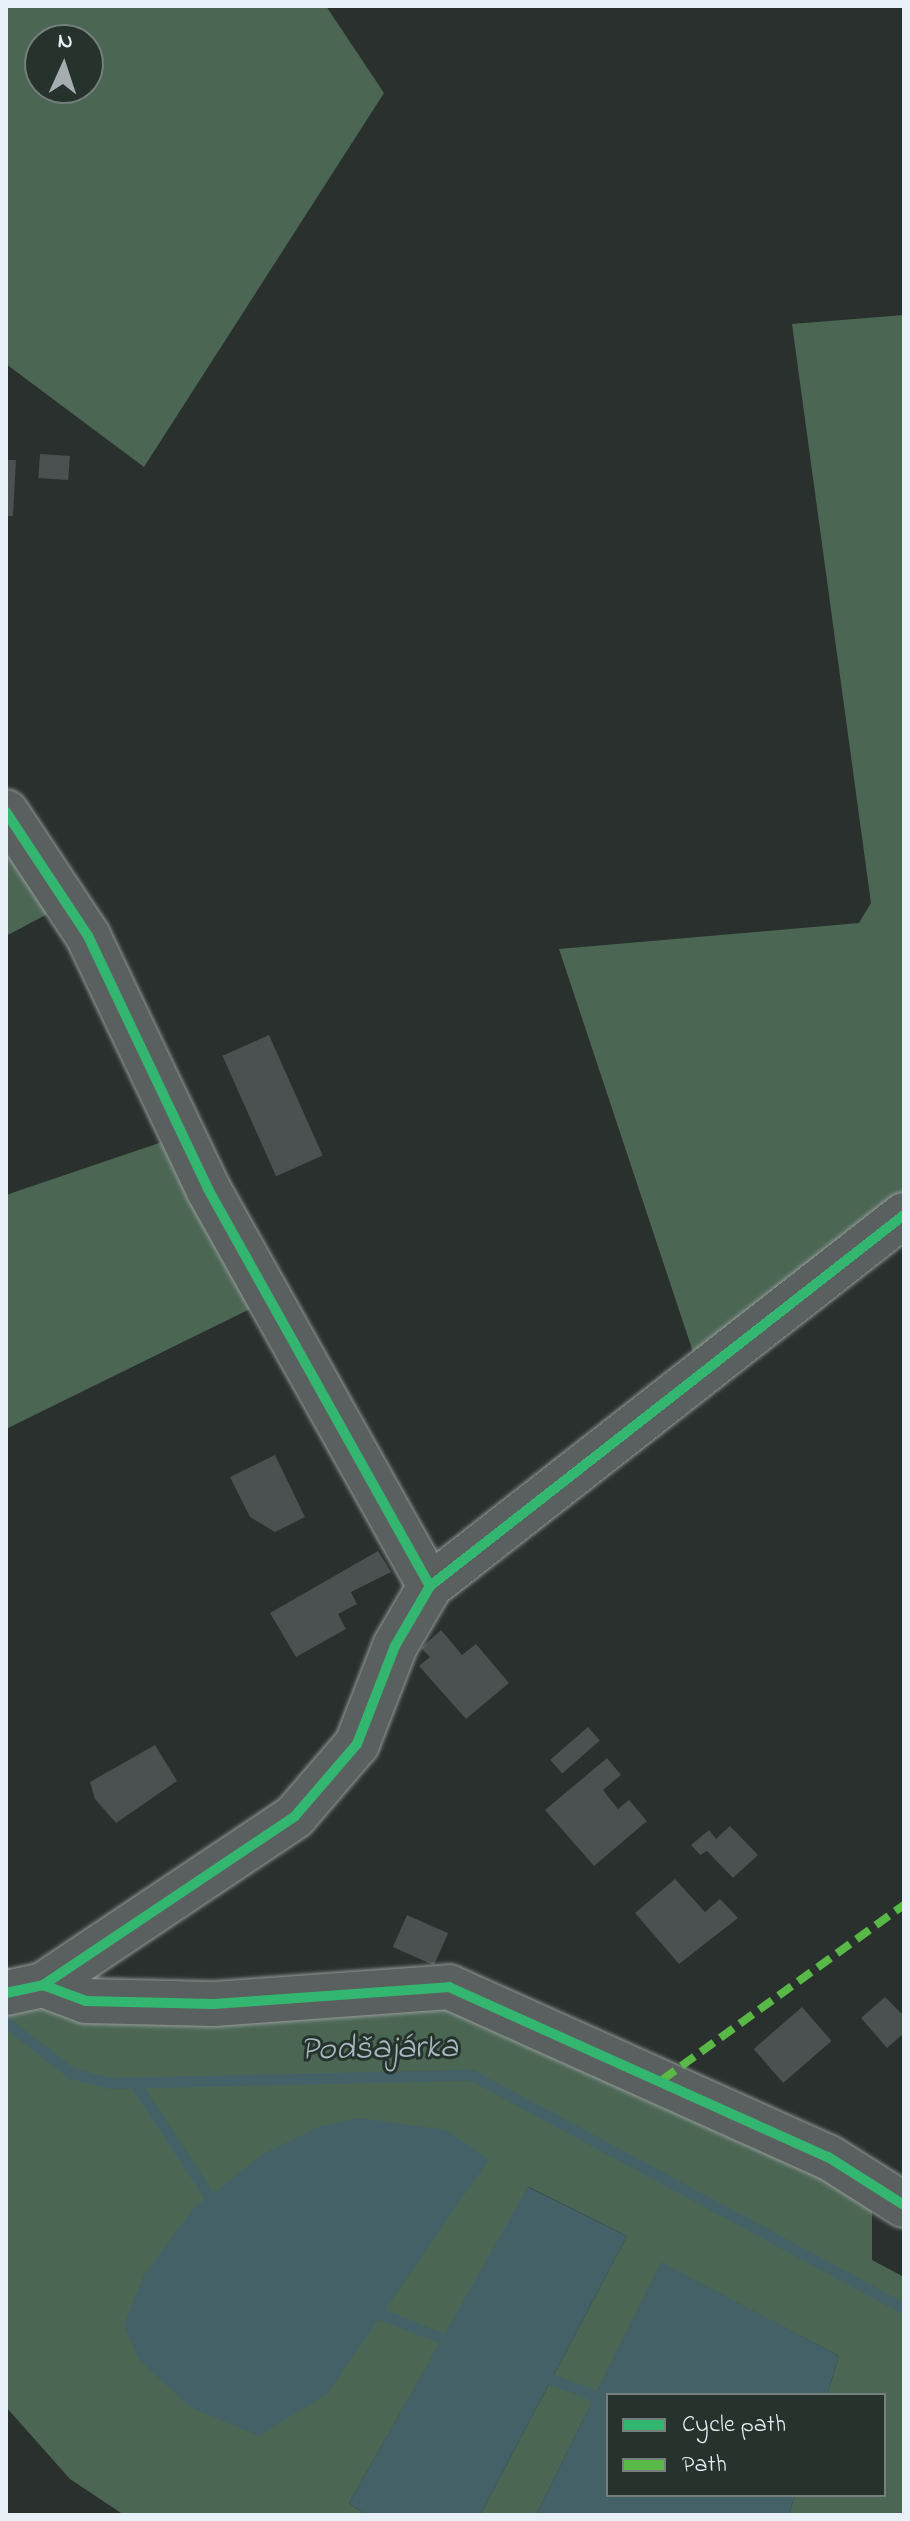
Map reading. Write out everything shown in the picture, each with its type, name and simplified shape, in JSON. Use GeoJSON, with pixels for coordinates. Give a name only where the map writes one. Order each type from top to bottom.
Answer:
{"type":"FeatureCollection","features":[{"type":"Feature","properties":{"kind":"street"},"geometry":{"type":"LineString","coordinates":[[6,812],[88,936],[208,1189],[430,1586]]}},
{"type":"Feature","properties":{"kind":"street"},"geometry":{"type":"LineString","coordinates":[[25,1989],[295,1816],[357,1744],[395,1646],[430,1586],[904,1215]]}},
{"type":"Feature","properties":{"kind":"street"},"geometry":{"type":"LineString","coordinates":[[25,1989],[86,2001],[214,2004],[449,1987],[828,2157],[904,2205]]}},
{"type":"Feature","properties":{"kind":"green space"},"geometry":{"type":"Polygon","coordinates":[[[6,6],[326,6],[384,93],[144,467],[6,364],[6,6]]]}},
{"type":"Feature","properties":{"kind":"green space"},"geometry":{"type":"Polygon","coordinates":[[[904,315],[904,1192],[695,1358],[559,949],[859,923],[871,903],[792,324],[904,315]]]}},
{"type":"Feature","properties":{"kind":"green space"},"geometry":{"type":"Polygon","coordinates":[[[6,836],[53,911],[6,936],[6,836]]]}},
{"type":"Feature","properties":{"kind":"green space"},"geometry":{"type":"Polygon","coordinates":[[[165,1141],[250,1309],[6,1429],[6,1195],[165,1141]]]}},
{"type":"Feature","properties":{"kind":"green space"},"geometry":{"type":"Polygon","coordinates":[[[6,1966],[45,1987],[452,1978],[872,2205],[872,2260],[904,2277],[904,2515],[789,2515],[794,2497],[886,2497],[886,2393],[828,2393],[839,2356],[661,2263],[536,2515],[480,2515],[627,2236],[529,2187],[349,2503],[366,2515],[124,2515],[70,2479],[6,2407],[6,1966]]]}},
{"type":"Feature","properties":{"kind":"water"},"geometry":{"type":"Polygon","coordinates":[[[360,2118],[446,2130],[489,2159],[327,2394],[259,2436],[190,2407],[139,2360],[124,2325],[144,2275],[194,2208],[263,2154],[321,2126],[360,2118]]]}},
{"type":"Feature","properties":{"kind":"water"},"geometry":{"type":"Polygon","coordinates":[[[528,2187],[627,2236],[480,2515],[366,2515],[349,2503],[528,2187]]]}},
{"type":"Feature","properties":{"kind":"water"},"geometry":{"type":"Polygon","coordinates":[[[661,2262],[839,2356],[828,2393],[606,2393],[606,2497],[794,2497],[789,2515],[536,2515],[661,2262]]]}},
{"type":"Feature","properties":{"kind":"building"},"geometry":{"type":"Polygon","coordinates":[[[40,454],[70,456],[68,480],[38,478],[40,454]]]}},
{"type":"Feature","properties":{"kind":"building"},"geometry":{"type":"Polygon","coordinates":[[[6,460],[16,460],[13,516],[6,516],[6,460]]]}},
{"type":"Feature","properties":{"kind":"building"},"geometry":{"type":"Polygon","coordinates":[[[269,1035],[323,1156],[276,1176],[222,1056],[269,1035]]]}},
{"type":"Feature","properties":{"kind":"building"},"geometry":{"type":"Polygon","coordinates":[[[275,1455],[305,1517],[275,1532],[250,1517],[230,1477],[275,1455]]]}},
{"type":"Feature","properties":{"kind":"building"},"geometry":{"type":"Polygon","coordinates":[[[378,1551],[391,1572],[351,1592],[357,1604],[338,1614],[346,1629],[296,1657],[270,1613],[378,1551]]]}},
{"type":"Feature","properties":{"kind":"building"},"geometry":{"type":"Polygon","coordinates":[[[441,1630],[462,1655],[476,1644],[509,1683],[466,1719],[419,1666],[430,1657],[421,1648],[441,1630]]]}},
{"type":"Feature","properties":{"kind":"building"},"geometry":{"type":"Polygon","coordinates":[[[588,1727],[600,1741],[562,1773],[550,1760],[588,1727]]]}},
{"type":"Feature","properties":{"kind":"building"},"geometry":{"type":"Polygon","coordinates":[[[155,1745],[177,1781],[116,1823],[95,1799],[90,1782],[155,1745]]]}},
{"type":"Feature","properties":{"kind":"building"},"geometry":{"type":"Polygon","coordinates":[[[607,1758],[621,1775],[603,1790],[618,1809],[629,1800],[647,1821],[594,1866],[545,1810],[607,1758]]]}},
{"type":"Feature","properties":{"kind":"building"},"geometry":{"type":"Polygon","coordinates":[[[730,1826],[758,1855],[733,1878],[707,1851],[700,1855],[691,1845],[709,1830],[716,1839],[730,1826]]]}},
{"type":"Feature","properties":{"kind":"building"},"geometry":{"type":"Polygon","coordinates":[[[675,1879],[705,1912],[720,1899],[738,1918],[679,1964],[635,1913],[675,1879]]]}},
{"type":"Feature","properties":{"kind":"building"},"geometry":{"type":"Polygon","coordinates":[[[407,1915],[448,1933],[434,1965],[393,1947],[407,1915]]]}},
{"type":"Feature","properties":{"kind":"building"},"geometry":{"type":"Polygon","coordinates":[[[885,1997],[904,2016],[904,2033],[887,2048],[861,2018],[885,1997]]]}},
{"type":"Feature","properties":{"kind":"building"},"geometry":{"type":"Polygon","coordinates":[[[802,2007],[832,2041],[783,2083],[754,2049],[802,2007]]]}},
{"type":"Feature","properties":{"kind":"waterway","name":"Podšajárka"},"geometry":{"type":"LineString","coordinates":[[6,2022],[71,2073],[110,2083],[472,2075],[904,2309]]}},
{"type":"Feature","properties":{"kind":"waterway"},"geometry":{"type":"LineString","coordinates":[[134,2082],[217,2208]]}},
{"type":"Feature","properties":{"kind":"waterway"},"geometry":{"type":"LineString","coordinates":[[370,2310],[455,2343]]}},
{"type":"Feature","properties":{"kind":"waterway"},"geometry":{"type":"LineString","coordinates":[[538,2374],[591,2394],[606,2413]]}},
{"type":"Feature","properties":{"kind":"marked path"},"geometry":{"type":"LineString","coordinates":[[662,2080],[904,1905]]}},
{"type":"Feature","properties":{"kind":"cycle path"},"geometry":{"type":"LineString","coordinates":[[6,812],[88,936],[208,1189],[430,1586]]}},
{"type":"Feature","properties":{"kind":"cycle path"},"geometry":{"type":"LineString","coordinates":[[6,1993],[43,1985],[295,1816],[357,1744],[395,1646],[430,1586],[904,1215]]}},
{"type":"Feature","properties":{"kind":"cycle path"},"geometry":{"type":"LineString","coordinates":[[43,1985],[86,2001],[214,2004],[449,1987],[828,2157],[904,2205]]}}]}
